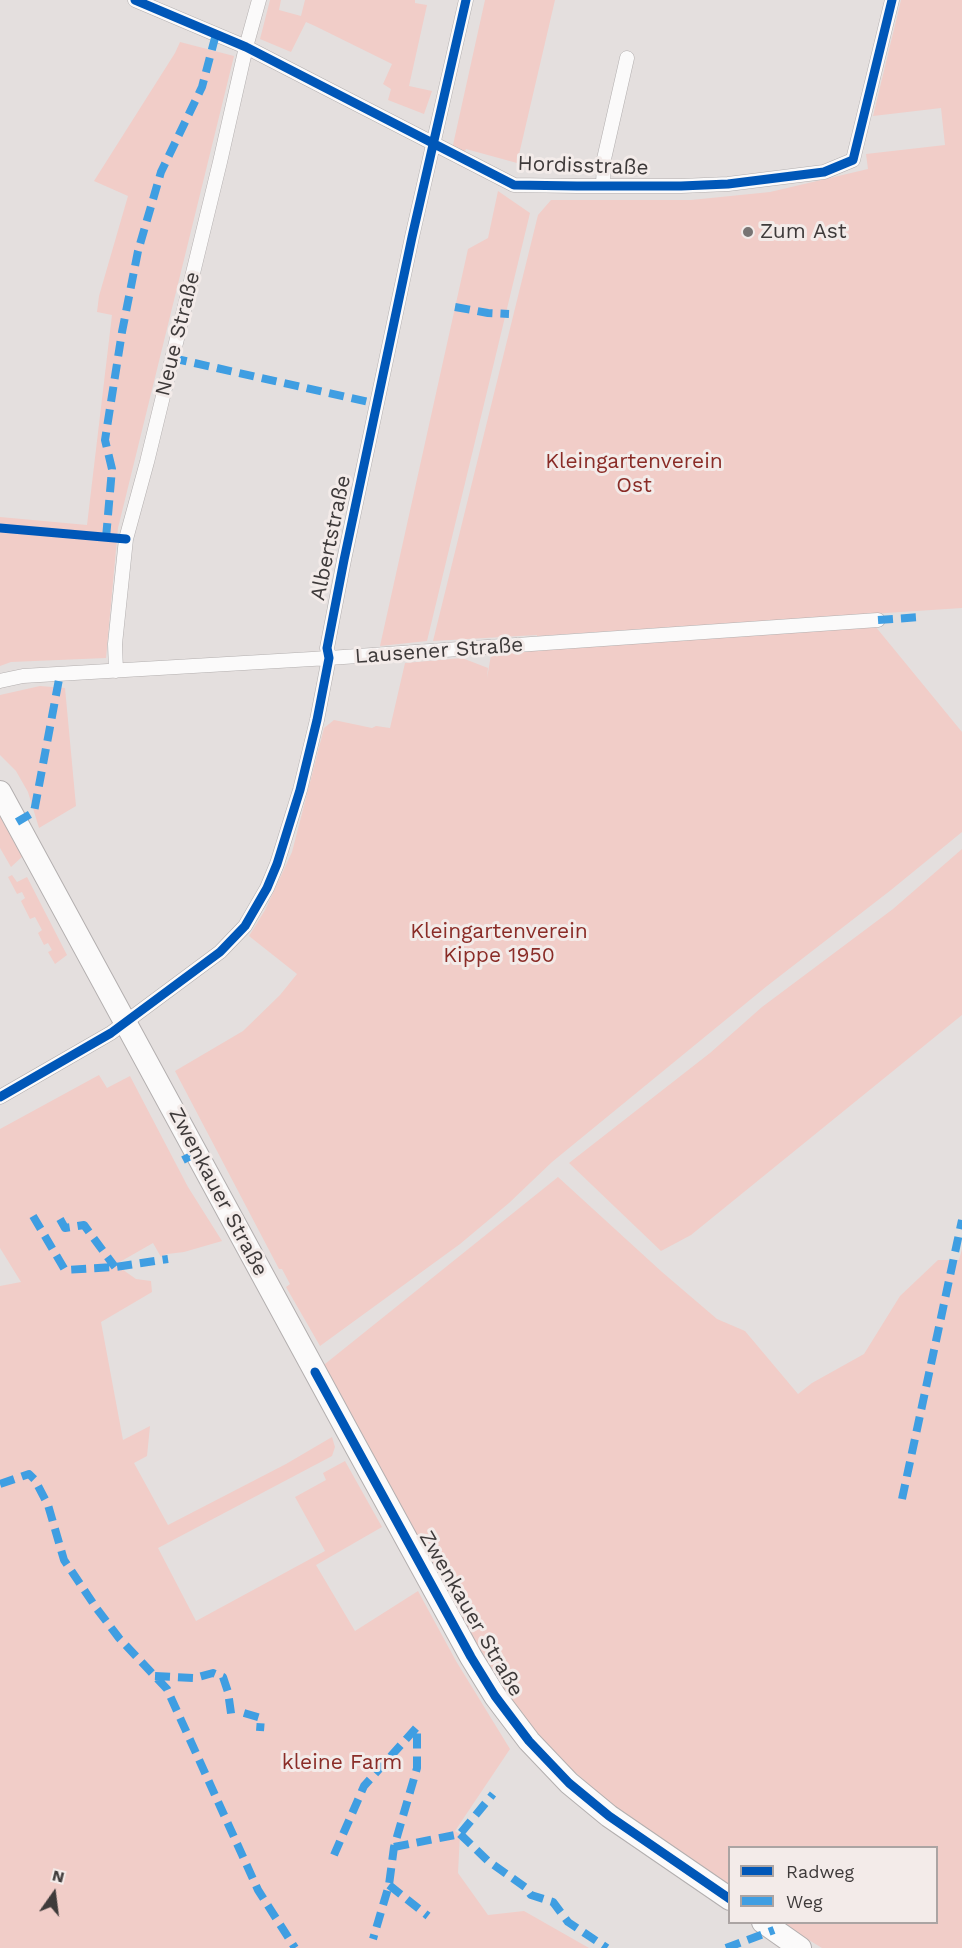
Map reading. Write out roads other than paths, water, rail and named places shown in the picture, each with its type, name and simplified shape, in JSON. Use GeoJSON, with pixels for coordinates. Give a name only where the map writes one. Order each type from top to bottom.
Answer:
{"type":"FeatureCollection","features":[{"type":"Feature","properties":{"kind":"main road","name":"Zwenkauer Straße"},"geometry":{"type":"LineString","coordinates":[[1,794],[471,1657],[495,1696],[529,1741],[569,1783],[609,1816],[728,1898]]}},
{"type":"Feature","properties":{"kind":"main road"},"geometry":{"type":"LineString","coordinates":[[764,1924],[800,1948]]}},
{"type":"Feature","properties":{"kind":"street","name":"Hordisstraße"},"geometry":{"type":"LineString","coordinates":[[135,0],[246,47],[514,185],[603,186],[728,184],[824,172],[853,160],[892,0]]}},
{"type":"Feature","properties":{"kind":"street","name":"Neue Straße"},"geometry":{"type":"LineString","coordinates":[[116,671],[115,644],[126,539],[259,0]]}},
{"type":"Feature","properties":{"kind":"street","name":"Albertstraße"},"geometry":{"type":"LineString","coordinates":[[0,1097],[111,1033],[220,952],[245,926],[277,864],[300,790],[317,720],[329,658],[327,648],[344,560],[466,0]]}},
{"type":"Feature","properties":{"kind":"street"},"geometry":{"type":"LineString","coordinates":[[603,186],[604,159],[627,58]]}},
{"type":"Feature","properties":{"kind":"street","name":"Lausener Straße"},"geometry":{"type":"LineString","coordinates":[[0,681],[23,676],[329,658],[878,620]]}},
{"type":"Feature","properties":{"kind":"place","name":"Zum Ast"},"geometry":{"type":"Point","coordinates":[748,232]}},
{"type":"Feature","properties":{"kind":"park label","name":"Kleingartenverein Ost"},"geometry":{"type":"Point","coordinates":[634,474]}},
{"type":"Feature","properties":{"kind":"park label","name":"Kleingartenverein Kippe 1950"},"geometry":{"type":"Point","coordinates":[499,944]}},
{"type":"Feature","properties":{"kind":"park label","name":"kleine Farm"},"geometry":{"type":"Point","coordinates":[342,1763]}}]}
